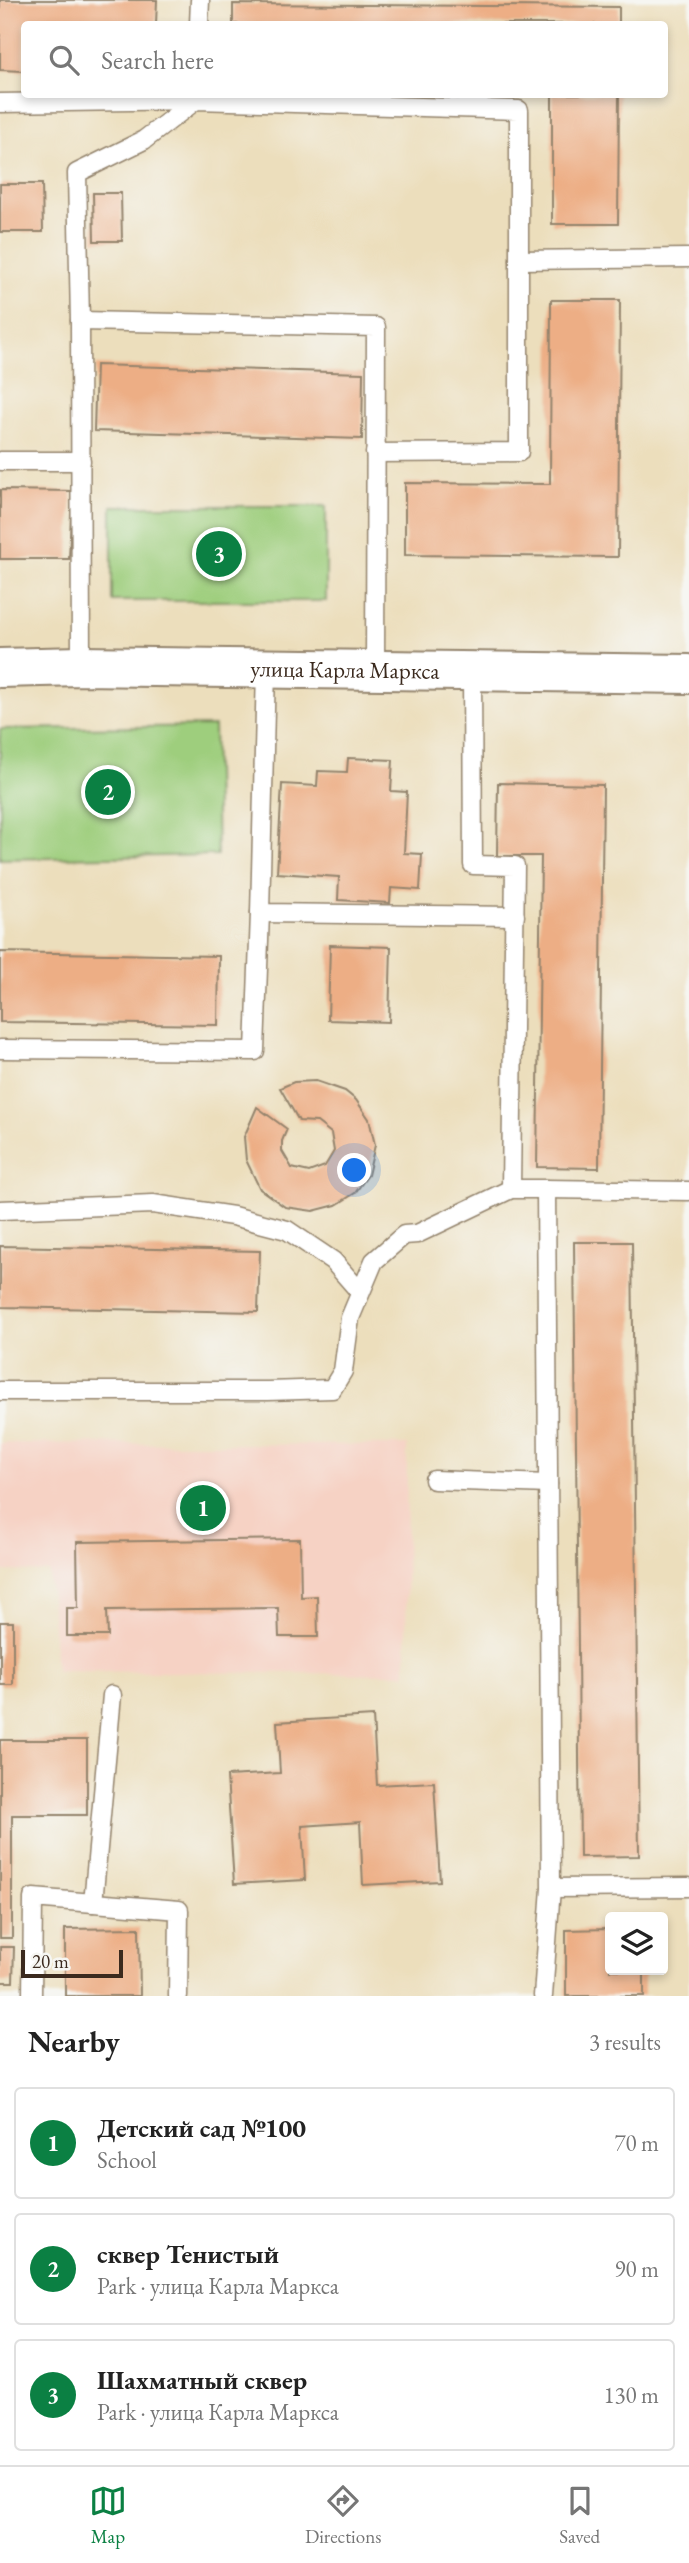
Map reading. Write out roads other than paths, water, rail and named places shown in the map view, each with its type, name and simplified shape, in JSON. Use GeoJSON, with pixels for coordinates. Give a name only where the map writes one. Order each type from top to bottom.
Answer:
{"type":"FeatureCollection","features":[{"type":"Feature","properties":{"kind":"main road","name":"улица Карла Маркса"},"geometry":{"type":"LineString","coordinates":[[0,668],[81,666],[689,674]]}},
{"type":"Feature","properties":{"kind":"lane"},"geometry":{"type":"LineString","coordinates":[[199,21],[200,0]]}},
{"type":"Feature","properties":{"kind":"lane"},"geometry":{"type":"LineString","coordinates":[[0,103],[163,98]]}},
{"type":"Feature","properties":{"kind":"lane"},"geometry":{"type":"LineString","coordinates":[[81,666],[77,173],[144,141],[195,98]]}},
{"type":"Feature","properties":{"kind":"lane"},"geometry":{"type":"LineString","coordinates":[[221,98],[519,110],[519,452],[375,453]]}},
{"type":"Feature","properties":{"kind":"lane"},"geometry":{"type":"LineString","coordinates":[[519,260],[689,258]]}},
{"type":"Feature","properties":{"kind":"lane"},"geometry":{"type":"LineString","coordinates":[[80,321],[376,327],[375,671]]}},
{"type":"Feature","properties":{"kind":"lane"},"geometry":{"type":"LineString","coordinates":[[0,461],[81,461]]}},
{"type":"Feature","properties":{"kind":"lane"},"geometry":{"type":"LineString","coordinates":[[0,1049],[255,1051],[266,669]]}},
{"type":"Feature","properties":{"kind":"lane"},"geometry":{"type":"LineString","coordinates":[[472,672],[473,865],[515,866],[511,1189]]}},
{"type":"Feature","properties":{"kind":"lane"},"geometry":{"type":"LineString","coordinates":[[260,913],[515,916]]}},
{"type":"Feature","properties":{"kind":"lane"},"geometry":{"type":"LineString","coordinates":[[0,1391],[268,1391],[332,1388],[343,1371],[350,1318],[374,1261],[404,1235],[417,1234],[511,1189],[689,1191]]}},
{"type":"Feature","properties":{"kind":"lane"},"geometry":{"type":"LineString","coordinates":[[543,1996],[551,1888],[546,1189]]}},
{"type":"Feature","properties":{"kind":"lane"},"geometry":{"type":"LineString","coordinates":[[0,1210],[153,1204],[233,1216],[286,1230],[333,1261],[360,1293]]}},
{"type":"Feature","properties":{"kind":"lane"},"geometry":{"type":"LineString","coordinates":[[434,1480],[548,1484]]}},
{"type":"Feature","properties":{"kind":"lane"},"geometry":{"type":"LineString","coordinates":[[93,1903],[113,1695]]}},
{"type":"Feature","properties":{"kind":"lane"},"geometry":{"type":"LineString","coordinates":[[551,1888],[689,1888]]}},
{"type":"Feature","properties":{"kind":"lane"},"geometry":{"type":"LineString","coordinates":[[32,1996],[33,1898],[179,1910],[178,1996]]}},
{"type":"Feature","properties":{"kind":"place","name":"Шахматный сквер"},"geometry":{"type":"Point","coordinates":[219,554]}},
{"type":"Feature","properties":{"kind":"place","name":"сквер Тенистый"},"geometry":{"type":"Point","coordinates":[108,792]}},
{"type":"Feature","properties":{"kind":"place","name":"Детский сад №100"},"geometry":{"type":"Point","coordinates":[203,1508]}}]}
